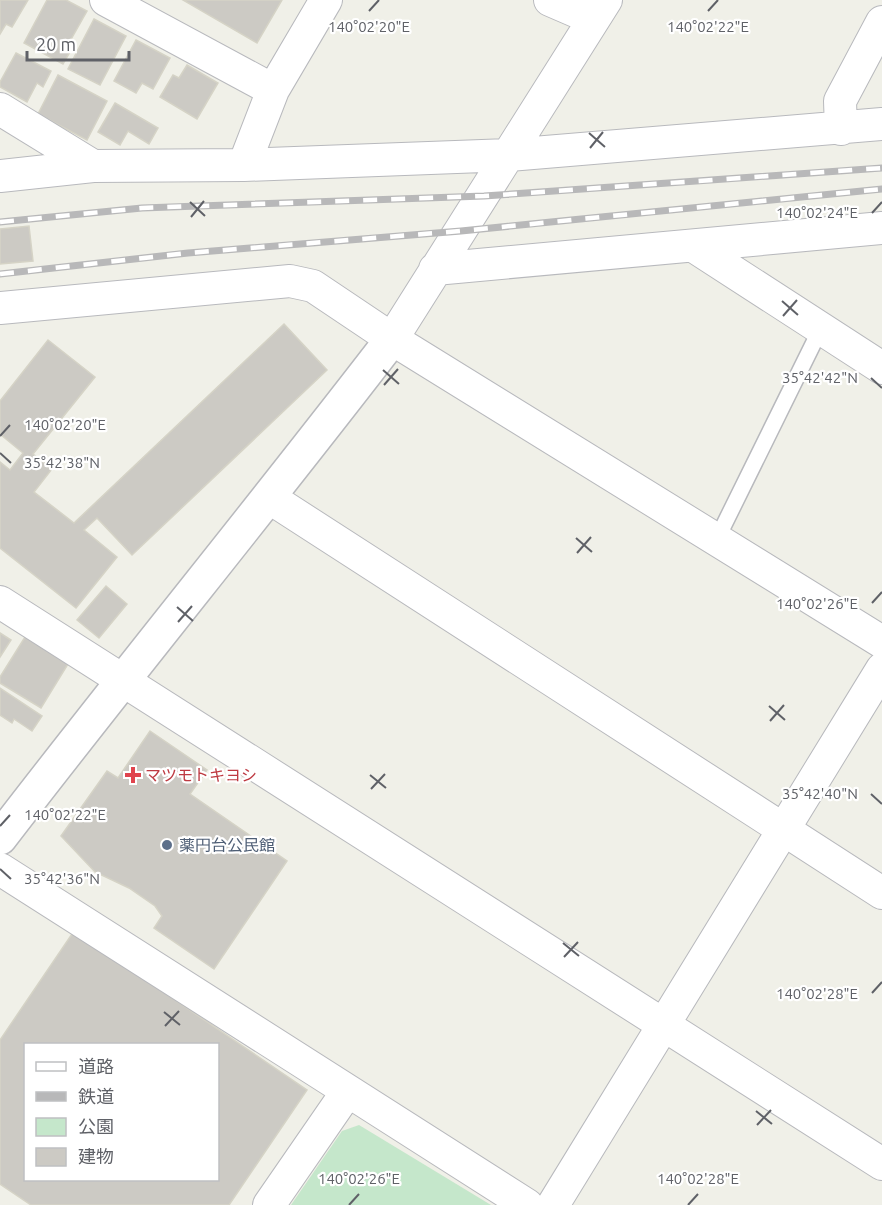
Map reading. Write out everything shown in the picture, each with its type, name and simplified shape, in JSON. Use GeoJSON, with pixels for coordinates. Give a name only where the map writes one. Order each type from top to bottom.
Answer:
{"type":"FeatureCollection","features":[{"type":"Feature","properties":{"kind":"street"},"geometry":{"type":"LineString","coordinates":[[106,0],[273,90]]}},
{"type":"Feature","properties":{"kind":"street"},"geometry":{"type":"LineString","coordinates":[[244,165],[273,90],[326,0]]}},
{"type":"Feature","properties":{"kind":"street"},"geometry":{"type":"LineString","coordinates":[[0,838],[122,679],[270,498],[392,339],[600,10],[550,0]]}},
{"type":"Feature","properties":{"kind":"street"},"geometry":{"type":"LineString","coordinates":[[841,129],[840,101],[882,22]]}},
{"type":"Feature","properties":{"kind":"street"},"geometry":{"type":"LineString","coordinates":[[0,109],[93,166]]}},
{"type":"Feature","properties":{"kind":"street"},"geometry":{"type":"LineString","coordinates":[[0,176],[93,166],[244,165],[509,155],[882,124]]}},
{"type":"Feature","properties":{"kind":"street"},"geometry":{"type":"LineString","coordinates":[[435,269],[695,247],[882,228]]}},
{"type":"Feature","properties":{"kind":"street"},"geometry":{"type":"LineString","coordinates":[[695,247],[882,368]]}},
{"type":"Feature","properties":{"kind":"street"},"geometry":{"type":"LineString","coordinates":[[4,312],[290,280],[313,286],[392,339],[882,642]]}},
{"type":"Feature","properties":{"kind":"street"},"geometry":{"type":"LineString","coordinates":[[270,498],[882,893]]}},
{"type":"Feature","properties":{"kind":"street"},"geometry":{"type":"LineString","coordinates":[[0,602],[882,1164]]}},
{"type":"Feature","properties":{"kind":"street"},"geometry":{"type":"LineString","coordinates":[[553,1205],[882,669]]}},
{"type":"Feature","properties":{"kind":"street"},"geometry":{"type":"LineString","coordinates":[[0,868],[346,1092],[527,1205]]}},
{"type":"Feature","properties":{"kind":"street"},"geometry":{"type":"LineString","coordinates":[[269,1205],[346,1092]]}},
{"type":"Feature","properties":{"kind":"lane"},"geometry":{"type":"LineString","coordinates":[[717,539],[821,328]]}},
{"type":"Feature","properties":{"kind":"green space"},"geometry":{"type":"Polygon","coordinates":[[[359,1125],[491,1205],[291,1205],[342,1131],[359,1125]]]}},
{"type":"Feature","properties":{"kind":"building"},"geometry":{"type":"Polygon","coordinates":[[[0,0],[28,0],[12,27],[6,24],[0,34],[0,0]]]}},
{"type":"Feature","properties":{"kind":"building"},"geometry":{"type":"Polygon","coordinates":[[[47,0],[66,0],[87,11],[69,43],[74,45],[63,64],[24,43],[47,0]]]}},
{"type":"Feature","properties":{"kind":"building"},"geometry":{"type":"Polygon","coordinates":[[[183,0],[282,0],[257,43],[183,0]]]}},
{"type":"Feature","properties":{"kind":"building"},"geometry":{"type":"Polygon","coordinates":[[[94,19],[126,36],[100,85],[68,69],[94,19]]]}},
{"type":"Feature","properties":{"kind":"building"},"geometry":{"type":"Polygon","coordinates":[[[136,40],[170,58],[153,89],[142,83],[136,93],[114,81],[136,40]]]}},
{"type":"Feature","properties":{"kind":"building"},"geometry":{"type":"Polygon","coordinates":[[[16,53],[51,71],[43,87],[37,83],[27,102],[0,87],[0,82],[16,53]]]}},
{"type":"Feature","properties":{"kind":"building"},"geometry":{"type":"Polygon","coordinates":[[[187,65],[218,83],[197,119],[160,97],[173,75],[179,78],[187,65]]]}},
{"type":"Feature","properties":{"kind":"building"},"geometry":{"type":"Polygon","coordinates":[[[58,75],[107,101],[87,140],[38,114],[58,75]]]}},
{"type":"Feature","properties":{"kind":"building"},"geometry":{"type":"Polygon","coordinates":[[[115,103],[158,128],[149,144],[128,131],[120,145],[98,132],[115,103]]]}},
{"type":"Feature","properties":{"kind":"building"},"geometry":{"type":"Polygon","coordinates":[[[29,226],[33,261],[0,264],[0,229],[29,226]]]}},
{"type":"Feature","properties":{"kind":"building"},"geometry":{"type":"Polygon","coordinates":[[[284,324],[327,370],[132,555],[97,518],[84,530],[117,557],[76,608],[0,548],[0,462],[10,470],[23,453],[0,434],[0,401],[48,340],[95,377],[33,454],[52,469],[34,492],[74,523],[284,324]]]}},
{"type":"Feature","properties":{"kind":"building"},"geometry":{"type":"Polygon","coordinates":[[[106,586],[127,604],[99,638],[77,620],[106,586]]]}},
{"type":"Feature","properties":{"kind":"building"},"geometry":{"type":"Polygon","coordinates":[[[0,633],[11,640],[0,657],[0,633]]]}},
{"type":"Feature","properties":{"kind":"building"},"geometry":{"type":"Polygon","coordinates":[[[25,637],[68,664],[41,708],[0,683],[0,677],[25,637]]]}},
{"type":"Feature","properties":{"kind":"building"},"geometry":{"type":"Polygon","coordinates":[[[0,688],[42,716],[32,731],[14,719],[12,723],[0,715],[0,688]]]}},
{"type":"Feature","properties":{"kind":"building","name":"薬円台公民館"},"geometry":{"type":"Polygon","coordinates":[[[150,731],[207,770],[190,794],[287,861],[214,969],[154,928],[162,916],[155,906],[129,888],[95,872],[61,836],[107,771],[118,778],[150,731]]]}},
{"type":"Feature","properties":{"kind":"building"},"geometry":{"type":"Polygon","coordinates":[[[74,931],[307,1090],[229,1205],[31,1205],[0,1184],[0,1040],[74,931]]]}},
{"type":"Feature","properties":{"kind":"railway"},"geometry":{"type":"LineString","coordinates":[[0,222],[142,208],[484,196],[882,168]]}},
{"type":"Feature","properties":{"kind":"railway"},"geometry":{"type":"LineString","coordinates":[[0,274],[188,253],[461,231],[882,189]]}},
{"type":"Feature","properties":{"kind":"place","name":"マツモトキヨシ"},"geometry":{"type":"Point","coordinates":[133,775]}},
{"type":"Feature","properties":{"kind":"place","name":"薬円台公民館"},"geometry":{"type":"Point","coordinates":[167,845]}}]}
